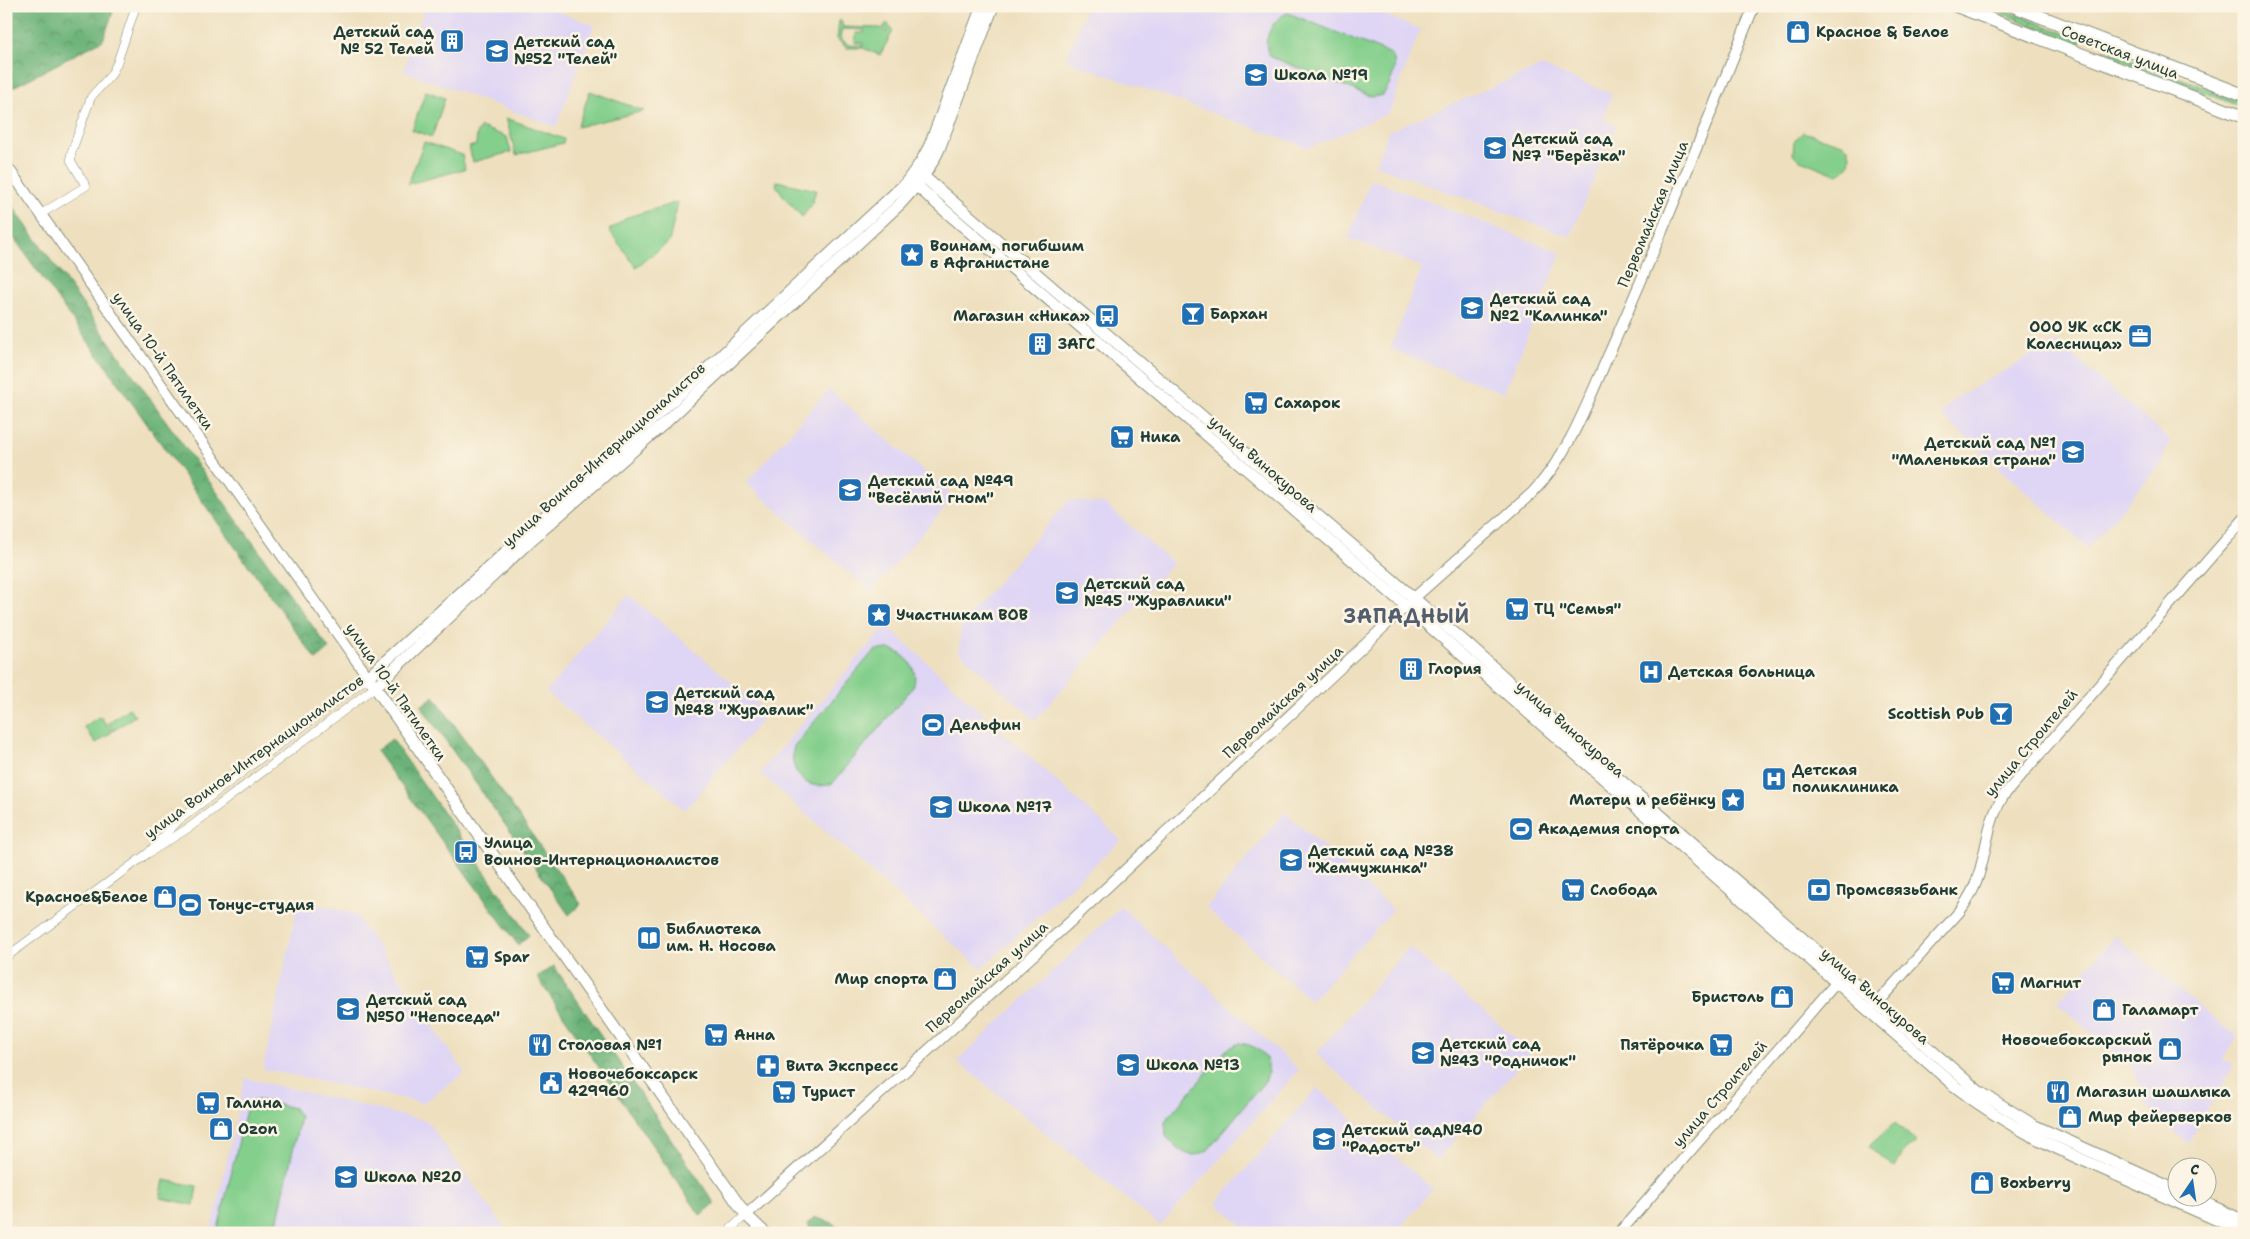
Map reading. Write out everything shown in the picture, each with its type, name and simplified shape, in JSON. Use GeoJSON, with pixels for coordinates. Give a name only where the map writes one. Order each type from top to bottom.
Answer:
{"type":"FeatureCollection","features":[{"type":"Feature","properties":{"kind":"main road","name":"улица Воинов-Интернационалистов"},"geometry":{"type":"LineString","coordinates":[[918,179],[982,6]]}},
{"type":"Feature","properties":{"kind":"main road","name":"улица Воинов-Интернационалистов"},"geometry":{"type":"LineString","coordinates":[[371,682],[532,539],[918,179],[939,149],[993,6]]}},
{"type":"Feature","properties":{"kind":"main road","name":"Советская улица"},"geometry":{"type":"LineString","coordinates":[[1956,6],[2244,117]]}},
{"type":"Feature","properties":{"kind":"main road","name":"Советская улица"},"geometry":{"type":"LineString","coordinates":[[2013,6],[2244,95]]}},
{"type":"Feature","properties":{"kind":"main road"},"geometry":{"type":"LineString","coordinates":[[2091,58],[2098,40]]}},
{"type":"Feature","properties":{"kind":"main road","name":"улица Винокурова"},"geometry":{"type":"LineString","coordinates":[[918,179],[1410,603],[1467,644],[1651,813],[1873,1008],[1992,1101],[2035,1126],[2168,1190]]}},
{"type":"Feature","properties":{"kind":"main road","name":"улица 10-й Пятилетки"},"geometry":{"type":"LineString","coordinates":[[371,682],[746,1215],[765,1233]]}},
{"type":"Feature","properties":{"kind":"main road","name":"улица Винокурова"},"geometry":{"type":"LineString","coordinates":[[2197,1206],[2244,1232]]}},
{"type":"Feature","properties":{"kind":"main road"},"geometry":{"type":"LineString","coordinates":[[2212,1206],[2244,1221]]}},
{"type":"Feature","properties":{"kind":"street"},"geometry":{"type":"LineString","coordinates":[[41,214],[86,186],[71,162],[70,154],[91,96],[111,75],[117,63],[136,6]]}},
{"type":"Feature","properties":{"kind":"street","name":"Первомайская улица"},"geometry":{"type":"LineString","coordinates":[[726,1233],[1098,896],[1544,480],[1573,433],[1640,283],[1754,6]]}},
{"type":"Feature","properties":{"kind":"street","name":"улица 10-й Пятилетки"},"geometry":{"type":"LineString","coordinates":[[6,165],[371,682]]}},
{"type":"Feature","properties":{"kind":"street","name":"улица Строителей"},"geometry":{"type":"LineString","coordinates":[[1873,1008],[1960,911],[1970,896],[1977,880],[1994,809],[2004,795],[2244,520]]}},
{"type":"Feature","properties":{"kind":"street","name":"улица Воинов-Интернационалистов"},"geometry":{"type":"LineString","coordinates":[[147,854],[179,820],[371,682]]}},
{"type":"Feature","properties":{"kind":"street","name":"улица Воинов-Интернационалистов"},"geometry":{"type":"LineString","coordinates":[[6,957],[147,854],[190,826],[371,682]]}},
{"type":"Feature","properties":{"kind":"street","name":"улица Строителей"},"geometry":{"type":"LineString","coordinates":[[1619,1233],[1840,979]]}},
{"type":"Feature","properties":{"kind":"shaded area","name":"Детский сад №52 \"Телей\""},"geometry":{"type":"Polygon","coordinates":[[[426,6],[542,6],[594,25],[556,127],[403,71],[426,6]]]}},
{"type":"Feature","properties":{"kind":"shaded area","name":"Школа №19"},"geometry":{"type":"Polygon","coordinates":[[[1087,6],[1361,6],[1420,29],[1389,113],[1309,148],[1066,60],[1087,6]]]}},
{"type":"Feature","properties":{"kind":"shaded area","name":"Детский сад №7 \"Берёзка\""},"geometry":{"type":"Polygon","coordinates":[[[1542,66],[1612,94],[1603,119],[1616,126],[1570,237],[1375,165],[1389,131],[1542,66]]]}},
{"type":"Feature","properties":{"kind":"shaded area","name":"Детский сад №2 \"Калинка\""},"geometry":{"type":"Polygon","coordinates":[[[1371,179],[1561,253],[1504,393],[1390,349],[1422,267],[1348,238],[1371,179]]]}},
{"type":"Feature","properties":{"kind":"shaded area","name":"Детский сад №1 \"Маленькая страна\""},"geometry":{"type":"Polygon","coordinates":[[[2056,341],[2170,440],[2161,464],[2088,548],[1940,414],[1953,400],[2056,341]]]}},
{"type":"Feature","properties":{"kind":"shaded area","name":"Детский сад №49 \"Весёлый гном\""},"geometry":{"type":"Polygon","coordinates":[[[829,389],[954,497],[871,592],[746,483],[829,389]]]}},
{"type":"Feature","properties":{"kind":"shaded area","name":"Детский сад №45 \"Журавлики\""},"geometry":{"type":"Polygon","coordinates":[[[1069,500],[1105,504],[1173,563],[1035,720],[959,652],[961,624],[1069,500]]]}},
{"type":"Feature","properties":{"kind":"shaded area","name":"Детский сад №48 \"Журавлик\""},"geometry":{"type":"Polygon","coordinates":[[[629,595],[768,713],[685,810],[546,692],[629,595]]]}},
{"type":"Feature","properties":{"kind":"shaded area","name":"Школа №17"},"geometry":{"type":"Polygon","coordinates":[[[886,625],[1121,840],[981,969],[760,773],[886,625]]]}},
{"type":"Feature","properties":{"kind":"shaded area","name":"Детский сад №38 \"Жемчужинка\""},"geometry":{"type":"Polygon","coordinates":[[[1285,812],[1393,910],[1311,1001],[1206,908],[1285,812]]]}},
{"type":"Feature","properties":{"kind":"shaded area","name":"Детский сад №50 \"Непоседа\""},"geometry":{"type":"Polygon","coordinates":[[[299,899],[355,914],[465,1073],[423,1103],[263,1069],[299,899]]]}},
{"type":"Feature","properties":{"kind":"shaded area","name":"Школа №13"},"geometry":{"type":"Polygon","coordinates":[[[1121,907],[1299,1070],[1160,1226],[957,1061],[1121,907]]]}},
{"type":"Feature","properties":{"kind":"shaded area","name":"Новочебоксарский рынок"},"geometry":{"type":"Polygon","coordinates":[[[2115,936],[2235,1035],[2236,1039],[2223,1059],[2233,1066],[2188,1144],[2147,1108],[2132,1067],[2057,1003],[2115,936]]]}},
{"type":"Feature","properties":{"kind":"shaded area","name":"Детский сад №43 \"Родничок\""},"geometry":{"type":"Polygon","coordinates":[[[1409,947],[1531,1052],[1437,1160],[1316,1054],[1409,947]]]}},
{"type":"Feature","properties":{"kind":"shaded area","name":"Школа №20"},"geometry":{"type":"Polygon","coordinates":[[[245,1078],[427,1121],[508,1233],[211,1233],[245,1078]]]}},
{"type":"Feature","properties":{"kind":"shaded area","name":"Детский сад№40 \"Радость\""},"geometry":{"type":"Polygon","coordinates":[[[1317,1088],[1433,1189],[1395,1233],[1250,1233],[1216,1203],[1317,1088]]]}},
{"type":"Feature","properties":{"kind":"green space"},"geometry":{"type":"Polygon","coordinates":[[[6,6],[115,6],[103,40],[6,91],[6,6]]]}},
{"type":"Feature","properties":{"kind":"green space"},"geometry":{"type":"Polygon","coordinates":[[[1983,6],[1995,6],[2082,40],[2080,44],[1983,6]]]}},
{"type":"Feature","properties":{"kind":"green space"},"geometry":{"type":"Polygon","coordinates":[[[1288,13],[1391,54],[1395,64],[1391,80],[1383,95],[1372,97],[1271,57],[1266,45],[1269,32],[1277,20],[1288,13]]]}},
{"type":"Feature","properties":{"kind":"green space"},"geometry":{"type":"Polygon","coordinates":[[[841,20],[843,27],[881,28],[886,33],[883,27],[887,23],[893,31],[880,55],[863,48],[847,48],[837,39],[839,21],[841,20]],[[842,29],[840,38],[848,45],[863,46],[863,43],[855,43],[856,33],[864,33],[864,30],[842,29]]]}},
{"type":"Feature","properties":{"kind":"green space"},"geometry":{"type":"Polygon","coordinates":[[[2103,49],[2244,102],[2244,108],[2102,53],[2103,49]]]}},
{"type":"Feature","properties":{"kind":"green space"},"geometry":{"type":"Polygon","coordinates":[[[426,91],[445,98],[432,137],[412,130],[426,91]]]}},
{"type":"Feature","properties":{"kind":"green space"},"geometry":{"type":"Polygon","coordinates":[[[590,91],[644,111],[577,127],[590,91]]]}},
{"type":"Feature","properties":{"kind":"green space"},"geometry":{"type":"Polygon","coordinates":[[[506,118],[564,139],[563,143],[516,155],[506,118]]]}},
{"type":"Feature","properties":{"kind":"green space"},"geometry":{"type":"Polygon","coordinates":[[[481,127],[507,137],[511,152],[473,162],[469,147],[476,145],[477,132],[481,127]]]}},
{"type":"Feature","properties":{"kind":"green space"},"geometry":{"type":"Polygon","coordinates":[[[1803,132],[1842,144],[1848,148],[1850,161],[1846,168],[1835,174],[1798,159],[1793,154],[1794,141],[1803,132]]]}},
{"type":"Feature","properties":{"kind":"green space"},"geometry":{"type":"Polygon","coordinates":[[[424,142],[462,155],[465,169],[408,184],[424,142]]]}},
{"type":"Feature","properties":{"kind":"green space"},"geometry":{"type":"Polygon","coordinates":[[[777,181],[816,190],[811,206],[802,217],[785,198],[776,185],[777,181]]]}},
{"type":"Feature","properties":{"kind":"green space"},"geometry":{"type":"Polygon","coordinates":[[[6,197],[329,649],[316,660],[6,227],[6,197]]]}},
{"type":"Feature","properties":{"kind":"green space"},"geometry":{"type":"Polygon","coordinates":[[[678,202],[669,242],[636,267],[609,230],[628,217],[678,202]]]}},
{"type":"Feature","properties":{"kind":"green space"},"geometry":{"type":"Polygon","coordinates":[[[889,649],[901,654],[910,663],[915,674],[913,687],[833,783],[815,786],[807,783],[796,772],[793,764],[794,746],[871,654],[876,650],[889,649]]]}},
{"type":"Feature","properties":{"kind":"green space"},"geometry":{"type":"Polygon","coordinates":[[[434,696],[581,904],[569,915],[421,706],[434,696]]]}},
{"type":"Feature","properties":{"kind":"green space"},"geometry":{"type":"Polygon","coordinates":[[[129,708],[135,716],[113,731],[108,723],[129,708]]]}},
{"type":"Feature","properties":{"kind":"green space"},"geometry":{"type":"Polygon","coordinates":[[[100,716],[112,732],[96,743],[84,727],[100,716]]]}},
{"type":"Feature","properties":{"kind":"green space"},"geometry":{"type":"Polygon","coordinates":[[[392,739],[529,935],[518,945],[376,751],[392,739]]]}},
{"type":"Feature","properties":{"kind":"green space"},"geometry":{"type":"Polygon","coordinates":[[[554,966],[715,1204],[700,1215],[537,977],[554,966]]]}},
{"type":"Feature","properties":{"kind":"green space"},"geometry":{"type":"Polygon","coordinates":[[[1239,1043],[1254,1047],[1264,1055],[1268,1067],[1265,1081],[1208,1150],[1196,1155],[1185,1153],[1166,1136],[1165,1121],[1227,1049],[1239,1043]]]}},
{"type":"Feature","properties":{"kind":"green space"},"geometry":{"type":"Polygon","coordinates":[[[258,1100],[294,1108],[300,1117],[275,1233],[217,1233],[246,1110],[251,1102],[258,1100]]]}},
{"type":"Feature","properties":{"kind":"green space"},"geometry":{"type":"Polygon","coordinates":[[[1895,1123],[1917,1142],[1904,1151],[1895,1168],[1869,1146],[1895,1123]]]}},
{"type":"Feature","properties":{"kind":"green space"},"geometry":{"type":"Polygon","coordinates":[[[164,1180],[197,1186],[194,1205],[160,1198],[164,1180]]]}},
{"type":"Feature","properties":{"kind":"green space"},"geometry":{"type":"Polygon","coordinates":[[[814,1217],[833,1223],[843,1233],[811,1233],[808,1223],[814,1217]]]}},
{"type":"Feature","properties":{"kind":"place","name":"Красное & Белое"},"geometry":{"type":"Point","coordinates":[1798,32]}},
{"type":"Feature","properties":{"kind":"place","name":"Детский сад № 52 Телей"},"geometry":{"type":"Point","coordinates":[452,41]}},
{"type":"Feature","properties":{"kind":"place","name":"Детский сад №52 \"Телей\""},"geometry":{"type":"Point","coordinates":[497,51]}},
{"type":"Feature","properties":{"kind":"place","name":"Школа №19"},"geometry":{"type":"Point","coordinates":[1256,75]}},
{"type":"Feature","properties":{"kind":"place","name":"Детский сад №7 \"Берёзка\""},"geometry":{"type":"Point","coordinates":[1495,148]}},
{"type":"Feature","properties":{"kind":"place","name":"Воинам, погибшим в Афганистане"},"geometry":{"type":"Point","coordinates":[912,255]}},
{"type":"Feature","properties":{"kind":"place","name":"Детский сад №2 \"Калинка\""},"geometry":{"type":"Point","coordinates":[1472,308]}},
{"type":"Feature","properties":{"kind":"place","name":"Бархан"},"geometry":{"type":"Point","coordinates":[1193,314]}},
{"type":"Feature","properties":{"kind":"place","name":"Магазин «Ника»"},"geometry":{"type":"Point","coordinates":[1107,316]}},
{"type":"Feature","properties":{"kind":"place","name":"ООО УК «СК Колесница»"},"geometry":{"type":"Point","coordinates":[2140,336]}},
{"type":"Feature","properties":{"kind":"place","name":"ЗАГС"},"geometry":{"type":"Point","coordinates":[1040,344]}},
{"type":"Feature","properties":{"kind":"place","name":"Сахарок"},"geometry":{"type":"Point","coordinates":[1256,403]}},
{"type":"Feature","properties":{"kind":"place","name":"Ника"},"geometry":{"type":"Point","coordinates":[1122,437]}},
{"type":"Feature","properties":{"kind":"place","name":"Детский сад №1 \"Маленькая страна\""},"geometry":{"type":"Point","coordinates":[2073,452]}},
{"type":"Feature","properties":{"kind":"place","name":"Детский сад №49 \"Весёлый гном\""},"geometry":{"type":"Point","coordinates":[850,490]}},
{"type":"Feature","properties":{"kind":"place","name":"Детский сад №45 \"Журавлики\""},"geometry":{"type":"Point","coordinates":[1067,593]}},
{"type":"Feature","properties":{"kind":"place","name":"ТЦ \"Семья\""},"geometry":{"type":"Point","coordinates":[1517,609]}},
{"type":"Feature","properties":{"kind":"place","name":"Участникам ВОВ"},"geometry":{"type":"Point","coordinates":[879,615]}},
{"type":"Feature","properties":{"kind":"place","name":"Глория"},"geometry":{"type":"Point","coordinates":[1411,669]}},
{"type":"Feature","properties":{"kind":"place","name":"Детская больница"},"geometry":{"type":"Point","coordinates":[1651,672]}},
{"type":"Feature","properties":{"kind":"place","name":"Детский сад №48 \"Журавлик\""},"geometry":{"type":"Point","coordinates":[657,702]}},
{"type":"Feature","properties":{"kind":"place","name":"Scottish Pub"},"geometry":{"type":"Point","coordinates":[2001,714]}},
{"type":"Feature","properties":{"kind":"place","name":"Дельфин"},"geometry":{"type":"Point","coordinates":[933,725]}},
{"type":"Feature","properties":{"kind":"place","name":"Детская поликлиника"},"geometry":{"type":"Point","coordinates":[1774,779]}},
{"type":"Feature","properties":{"kind":"place","name":"Матери и ребёнку"},"geometry":{"type":"Point","coordinates":[1733,800]}},
{"type":"Feature","properties":{"kind":"place","name":"Школа №17"},"geometry":{"type":"Point","coordinates":[941,807]}},
{"type":"Feature","properties":{"kind":"place","name":"Академия спорта"},"geometry":{"type":"Point","coordinates":[1521,829]}},
{"type":"Feature","properties":{"kind":"place","name":"Улица Воинов-Интернационалистов"},"geometry":{"type":"Point","coordinates":[466,852]}},
{"type":"Feature","properties":{"kind":"place","name":"Детский сад №38 \"Жемчужинка\""},"geometry":{"type":"Point","coordinates":[1291,860]}},
{"type":"Feature","properties":{"kind":"place","name":"Слобода"},"geometry":{"type":"Point","coordinates":[1573,890]}},
{"type":"Feature","properties":{"kind":"place","name":"Промсвязьбанк"},"geometry":{"type":"Point","coordinates":[1819,890]}},
{"type":"Feature","properties":{"kind":"place","name":"Красное&Белое"},"geometry":{"type":"Point","coordinates":[165,897]}},
{"type":"Feature","properties":{"kind":"place","name":"Тонус-студия"},"geometry":{"type":"Point","coordinates":[190,905]}},
{"type":"Feature","properties":{"kind":"place","name":"Библиотека им. Н. Носова"},"geometry":{"type":"Point","coordinates":[649,938]}},
{"type":"Feature","properties":{"kind":"place","name":"Spar"},"geometry":{"type":"Point","coordinates":[477,957]}},
{"type":"Feature","properties":{"kind":"place","name":"Мир спорта"},"geometry":{"type":"Point","coordinates":[945,979]}},
{"type":"Feature","properties":{"kind":"place","name":"Магнит"},"geometry":{"type":"Point","coordinates":[2003,983]}},
{"type":"Feature","properties":{"kind":"place","name":"Бристоль"},"geometry":{"type":"Point","coordinates":[1782,997]}},
{"type":"Feature","properties":{"kind":"place","name":"Детский сад №50 \"Непоседа\""},"geometry":{"type":"Point","coordinates":[348,1009]}},
{"type":"Feature","properties":{"kind":"place","name":"Галамарт"},"geometry":{"type":"Point","coordinates":[2104,1010]}},
{"type":"Feature","properties":{"kind":"place","name":"Анна"},"geometry":{"type":"Point","coordinates":[716,1035]}},
{"type":"Feature","properties":{"kind":"place","name":"Столовая №1"},"geometry":{"type":"Point","coordinates":[540,1045]}},
{"type":"Feature","properties":{"kind":"place","name":"Пятёрочка"},"geometry":{"type":"Point","coordinates":[1721,1045]}},
{"type":"Feature","properties":{"kind":"place","name":"Новочебоксарский рынок"},"geometry":{"type":"Point","coordinates":[2170,1049]}},
{"type":"Feature","properties":{"kind":"place","name":"Детский сад №43 \"Родничок\""},"geometry":{"type":"Point","coordinates":[1423,1053]}},
{"type":"Feature","properties":{"kind":"place","name":"Школа №13"},"geometry":{"type":"Point","coordinates":[1128,1065]}},
{"type":"Feature","properties":{"kind":"place","name":"Вита Экспресс"},"geometry":{"type":"Point","coordinates":[768,1066]}},
{"type":"Feature","properties":{"kind":"place","name":"Новочебоксарск 429960"},"geometry":{"type":"Point","coordinates":[551,1083]}},
{"type":"Feature","properties":{"kind":"place","name":"Турист"},"geometry":{"type":"Point","coordinates":[784,1092]}},
{"type":"Feature","properties":{"kind":"place","name":"Магазин шашлыка"},"geometry":{"type":"Point","coordinates":[2058,1092]}},
{"type":"Feature","properties":{"kind":"place","name":"Галина"},"geometry":{"type":"Point","coordinates":[208,1103]}},
{"type":"Feature","properties":{"kind":"place","name":"Мир фейерверков"},"geometry":{"type":"Point","coordinates":[2070,1117]}},
{"type":"Feature","properties":{"kind":"place","name":"Ozon"},"geometry":{"type":"Point","coordinates":[221,1129]}},
{"type":"Feature","properties":{"kind":"place","name":"Детский сад№40 \"Радость\""},"geometry":{"type":"Point","coordinates":[1324,1139]}},
{"type":"Feature","properties":{"kind":"place","name":"Школа №20"},"geometry":{"type":"Point","coordinates":[346,1177]}},
{"type":"Feature","properties":{"kind":"place","name":"Boxberry"},"geometry":{"type":"Point","coordinates":[1982,1183]}},
{"type":"Feature","properties":{"kind":"district","name":"ЗАПАДНЫЙ"},"geometry":{"type":"Point","coordinates":[1407,616]}}]}
